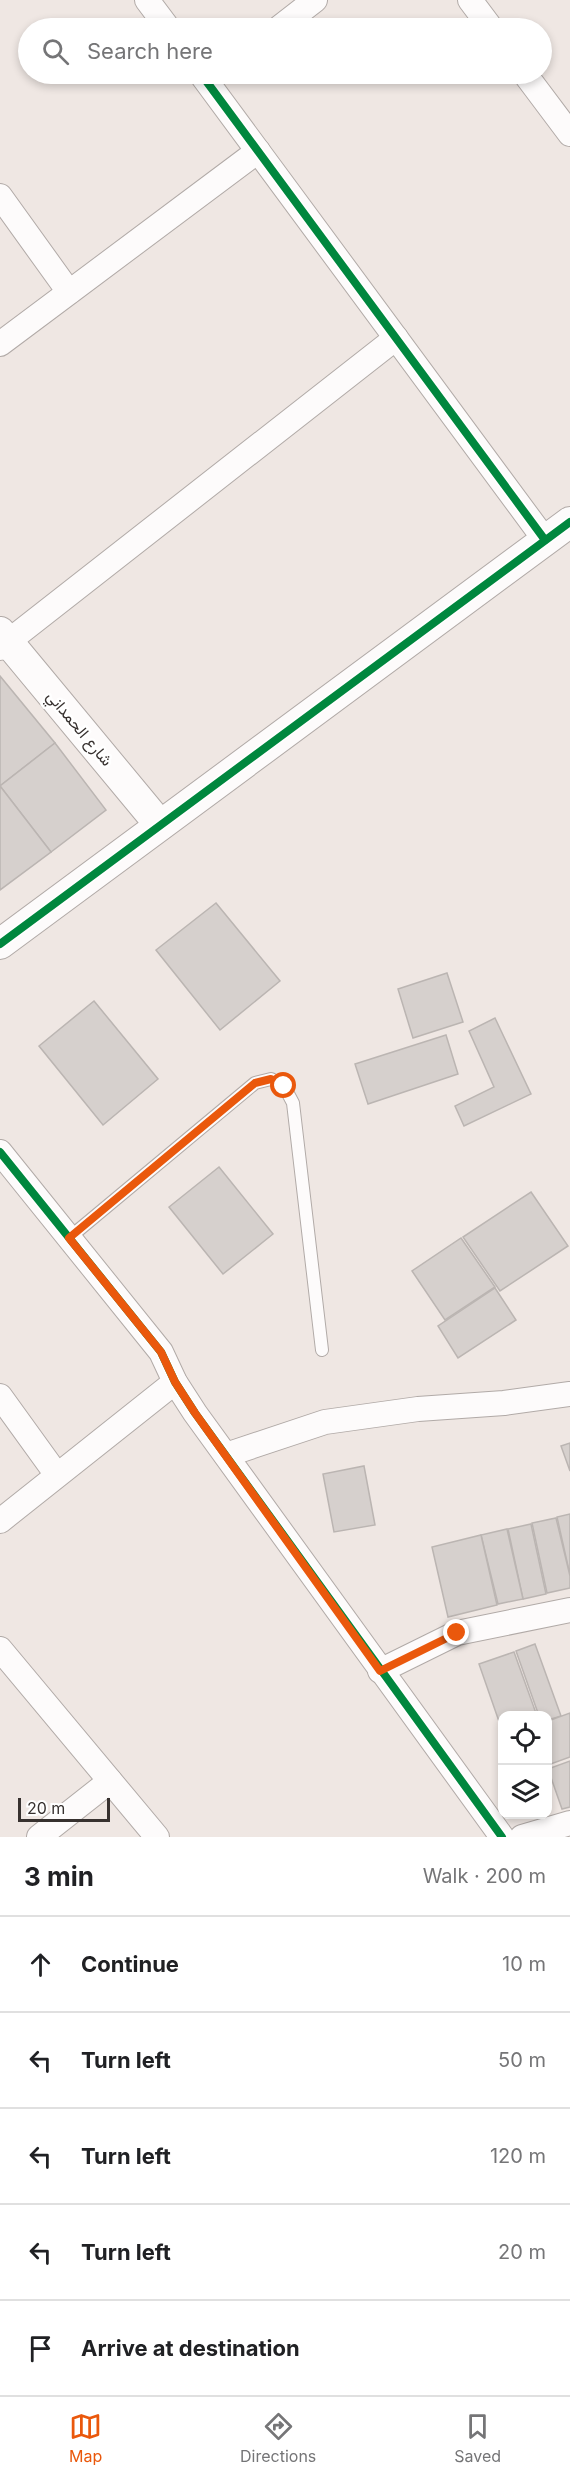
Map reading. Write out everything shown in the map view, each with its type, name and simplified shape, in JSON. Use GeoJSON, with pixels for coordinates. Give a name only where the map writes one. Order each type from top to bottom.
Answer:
{"type":"FeatureCollection","features":[{"type":"Feature","properties":{"kind":"street"},"geometry":{"type":"LineString","coordinates":[[147,0],[160,18]]}},
{"type":"Feature","properties":{"kind":"street"},"geometry":{"type":"LineString","coordinates":[[292,18],[315,0]]}},
{"type":"Feature","properties":{"kind":"street"},"geometry":{"type":"LineString","coordinates":[[470,0],[484,18]]}},
{"type":"Feature","properties":{"kind":"street"},"geometry":{"type":"LineString","coordinates":[[215,84],[258,151],[545,540]]}},
{"type":"Feature","properties":{"kind":"street"},"geometry":{"type":"LineString","coordinates":[[532,84],[570,134]]}},
{"type":"Feature","properties":{"kind":"street"},"geometry":{"type":"LineString","coordinates":[[0,344],[258,151]]}},
{"type":"Feature","properties":{"kind":"street"},"geometry":{"type":"LineString","coordinates":[[0,196],[69,292]]}},
{"type":"Feature","properties":{"kind":"street"},"geometry":{"type":"LineString","coordinates":[[3,640],[396,338]]}},
{"type":"Feature","properties":{"kind":"street"},"geometry":{"type":"LineString","coordinates":[[0,944],[570,522]]}},
{"type":"Feature","properties":{"kind":"street","name":"شارع الحمداني"},"geometry":{"type":"LineString","coordinates":[[3,640],[160,825]]}},
{"type":"Feature","properties":{"kind":"street"},"geometry":{"type":"LineString","coordinates":[[0,1152],[161,1352],[175,1382],[226,1455],[502,1837]]}},
{"type":"Feature","properties":{"kind":"street"},"geometry":{"type":"LineString","coordinates":[[0,1521],[175,1382]]}},
{"type":"Feature","properties":{"kind":"street"},"geometry":{"type":"LineString","coordinates":[[226,1455],[325,1422],[418,1409],[504,1403],[570,1394]]}},
{"type":"Feature","properties":{"kind":"street"},"geometry":{"type":"LineString","coordinates":[[0,1396],[57,1475]]}},
{"type":"Feature","properties":{"kind":"street"},"geometry":{"type":"LineString","coordinates":[[380,1671],[457,1633],[570,1610]]}},
{"type":"Feature","properties":{"kind":"street"},"geometry":{"type":"LineString","coordinates":[[0,1649],[157,1837]]}},
{"type":"Feature","properties":{"kind":"street"},"geometry":{"type":"LineString","coordinates":[[39,1837],[110,1781]]}},
{"type":"Feature","properties":{"kind":"street"},"geometry":{"type":"LineString","coordinates":[[522,1837],[570,1823]]}},
{"type":"Feature","properties":{"kind":"lane"},"geometry":{"type":"LineString","coordinates":[[69,1238],[255,1083],[271,1079],[284,1086],[293,1103],[322,1350]]}},
{"type":"Feature","properties":{"kind":"building"},"geometry":{"type":"Polygon","coordinates":[[[0,676],[55,743],[0,786],[0,676]]]}},
{"type":"Feature","properties":{"kind":"building"},"geometry":{"type":"Polygon","coordinates":[[[55,743],[106,810],[51,852],[0,786],[55,743]]]}},
{"type":"Feature","properties":{"kind":"building"},"geometry":{"type":"Polygon","coordinates":[[[0,786],[51,852],[0,890],[0,786]]]}},
{"type":"Feature","properties":{"kind":"building"},"geometry":{"type":"Polygon","coordinates":[[[216,903],[280,981],[220,1030],[156,950],[216,903]]]}},
{"type":"Feature","properties":{"kind":"building"},"geometry":{"type":"Polygon","coordinates":[[[447,973],[463,1022],[413,1038],[398,989],[447,973]]]}},
{"type":"Feature","properties":{"kind":"building"},"geometry":{"type":"Polygon","coordinates":[[[94,1001],[158,1079],[103,1125],[39,1046],[94,1001]]]}},
{"type":"Feature","properties":{"kind":"building"},"geometry":{"type":"Polygon","coordinates":[[[495,1018],[531,1094],[464,1126],[455,1106],[494,1087],[469,1031],[495,1018]]]}},
{"type":"Feature","properties":{"kind":"building"},"geometry":{"type":"Polygon","coordinates":[[[446,1035],[458,1074],[368,1104],[355,1064],[446,1035]]]}},
{"type":"Feature","properties":{"kind":"building"},"geometry":{"type":"Polygon","coordinates":[[[219,1167],[273,1234],[223,1274],[169,1207],[219,1167]]]}},
{"type":"Feature","properties":{"kind":"building"},"geometry":{"type":"Polygon","coordinates":[[[531,1192],[568,1246],[500,1291],[463,1237],[531,1192]]]}},
{"type":"Feature","properties":{"kind":"building"},"geometry":{"type":"Polygon","coordinates":[[[461,1238],[495,1287],[445,1320],[412,1271],[461,1238]]]}},
{"type":"Feature","properties":{"kind":"building"},"geometry":{"type":"Polygon","coordinates":[[[495,1288],[516,1320],[458,1358],[438,1326],[495,1288]]]}},
{"type":"Feature","properties":{"kind":"building"},"geometry":{"type":"Polygon","coordinates":[[[570,1443],[570,1471],[561,1446],[570,1443]]]}},
{"type":"Feature","properties":{"kind":"building"},"geometry":{"type":"Polygon","coordinates":[[[364,1466],[375,1525],[334,1532],[323,1474],[364,1466]]]}},
{"type":"Feature","properties":{"kind":"building"},"geometry":{"type":"Polygon","coordinates":[[[570,1514],[570,1575],[557,1517],[570,1514]]]}},
{"type":"Feature","properties":{"kind":"building"},"geometry":{"type":"Polygon","coordinates":[[[556,1518],[570,1576],[570,1588],[547,1593],[532,1523],[556,1518]]]}},
{"type":"Feature","properties":{"kind":"building"},"geometry":{"type":"Polygon","coordinates":[[[531,1524],[546,1594],[523,1599],[508,1529],[531,1524]]]}},
{"type":"Feature","properties":{"kind":"building"},"geometry":{"type":"Polygon","coordinates":[[[507,1529],[523,1599],[498,1604],[481,1535],[507,1529]]]}},
{"type":"Feature","properties":{"kind":"building"},"geometry":{"type":"Polygon","coordinates":[[[481,1535],[497,1605],[448,1617],[432,1547],[481,1535]]]}},
{"type":"Feature","properties":{"kind":"building"},"geometry":{"type":"Polygon","coordinates":[[[535,1644],[561,1716],[552,1719],[552,1711],[537,1711],[516,1651],[535,1644]]]}},
{"type":"Feature","properties":{"kind":"building"},"geometry":{"type":"Polygon","coordinates":[[[514,1652],[535,1711],[498,1711],[498,1719],[479,1664],[514,1652]]]}},
{"type":"Feature","properties":{"kind":"building"},"geometry":{"type":"Polygon","coordinates":[[[570,1713],[570,1757],[552,1764],[552,1720],[570,1713]]]}},
{"type":"Feature","properties":{"kind":"building"},"geometry":{"type":"Polygon","coordinates":[[[570,1761],[570,1807],[562,1809],[552,1780],[552,1768],[570,1761]]]}},
{"type":"Feature","properties":{"kind":"cycle path"},"geometry":{"type":"LineString","coordinates":[[208,84],[545,540]]}},
{"type":"Feature","properties":{"kind":"cycle path"},"geometry":{"type":"LineString","coordinates":[[0,944],[570,522]]}},
{"type":"Feature","properties":{"kind":"cycle path"},"geometry":{"type":"LineString","coordinates":[[0,1152],[161,1352],[175,1382],[195,1413],[502,1837]]}},
{"type":"Feature","properties":{"kind":"route"},"geometry":{"type":"LineString","coordinates":[[284,1086],[271,1079],[255,1083],[69,1238],[161,1352],[175,1382],[195,1413],[380,1671],[457,1633]]}}]}
